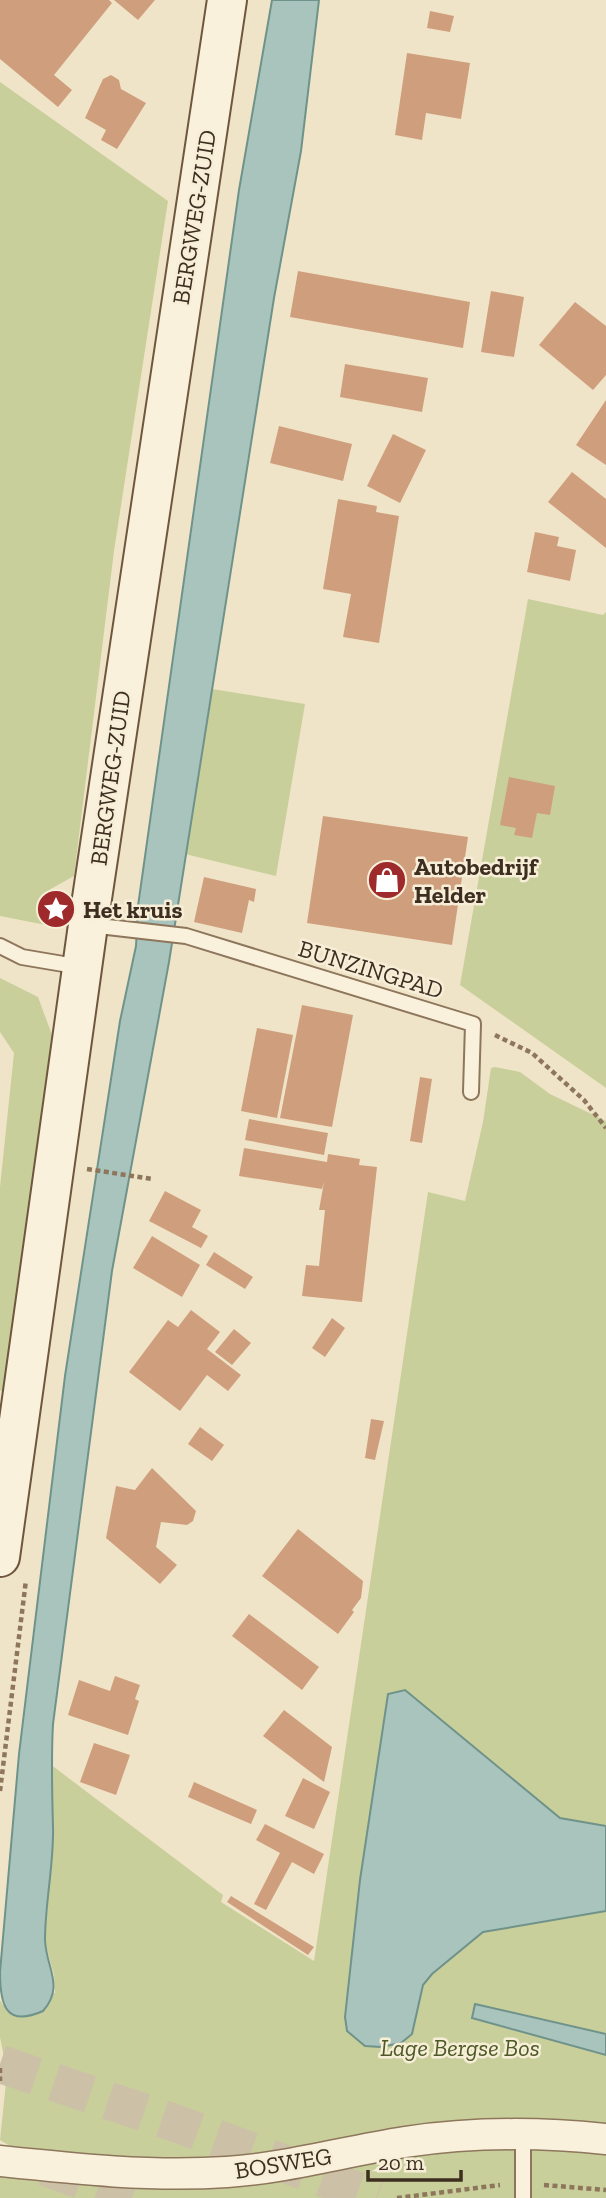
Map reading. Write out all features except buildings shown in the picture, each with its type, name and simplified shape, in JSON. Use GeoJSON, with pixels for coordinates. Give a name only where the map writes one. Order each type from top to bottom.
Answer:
{"type":"FeatureCollection","features":[{"type":"Feature","properties":{"kind":"street","name":"BERGWEG-ZUID"},"geometry":{"type":"LineString","coordinates":[[0,1557],[3,1514],[82,968],[107,927],[227,0]]}},
{"type":"Feature","properties":{"kind":"street","name":"BOSWEG"},"geometry":{"type":"LineString","coordinates":[[0,2161],[144,2175],[230,2172],[406,2142],[523,2134],[606,2139]]}},
{"type":"Feature","properties":{"kind":"lane","name":"BUNZINGPAD"},"geometry":{"type":"LineString","coordinates":[[107,927],[186,936],[473,1024]]}},
{"type":"Feature","properties":{"kind":"lane"},"geometry":{"type":"LineString","coordinates":[[0,946],[22,957],[82,968]]}},
{"type":"Feature","properties":{"kind":"lane"},"geometry":{"type":"LineString","coordinates":[[471,1092],[473,1024]]}},
{"type":"Feature","properties":{"kind":"lane"},"geometry":{"type":"LineString","coordinates":[[523,2134],[523,2198]]}},
{"type":"Feature","properties":{"kind":"path"},"geometry":{"type":"LineString","coordinates":[[473,1024],[532,1052],[584,1100],[606,1128]]}},
{"type":"Feature","properties":{"kind":"path"},"geometry":{"type":"LineString","coordinates":[[91,1170],[152,1179]]}},
{"type":"Feature","properties":{"kind":"path"},"geometry":{"type":"LineString","coordinates":[[0,2068],[0,2081]]}},
{"type":"Feature","properties":{"kind":"green space"},"geometry":{"type":"Polygon","coordinates":[[[0,82],[168,201],[114,551],[74,876],[49,890],[46,925],[0,916],[0,82]]]}},
{"type":"Feature","properties":{"kind":"green space"},"geometry":{"type":"Polygon","coordinates":[[[528,599],[603,615],[606,612],[606,1088],[460,985],[528,599]]]}},
{"type":"Feature","properties":{"kind":"green space"},"geometry":{"type":"Polygon","coordinates":[[[212,689],[305,704],[276,876],[185,854],[212,689]]]}},
{"type":"Feature","properties":{"kind":"green space"},"geometry":{"type":"Polygon","coordinates":[[[0,978],[38,997],[55,1043],[3,1392],[0,1390],[0,1187],[14,1053],[0,1032],[0,978]]]}},
{"type":"Feature","properties":{"kind":"green space","name":"Lage Bergse Bos"},"geometry":{"type":"Polygon","coordinates":[[[491,1068],[520,1072],[550,1094],[606,1121],[606,2198],[0,2198],[0,2177],[13,2148],[0,2140],[7,2073],[0,2037],[0,2000],[3,2005],[55,1993],[54,1975],[45,1942],[53,1827],[50,1764],[223,1895],[221,1902],[314,1961],[428,1192],[465,1201],[483,1122],[491,1068]]]}},
{"type":"Feature","properties":{"kind":"water"},"geometry":{"type":"Polygon","coordinates":[[[272,0],[319,0],[301,151],[274,298],[169,962],[112,1271],[53,1724],[53,1841],[45,1940],[53,1977],[53,1993],[43,2011],[20,2017],[7,2010],[1,1994],[0,1972],[19,1754],[65,1376],[120,1021],[136,946],[138,906],[239,190],[272,0]]]}},
{"type":"Feature","properties":{"kind":"water"},"geometry":{"type":"Polygon","coordinates":[[[405,1690],[560,1818],[606,1826],[606,1911],[483,1932],[432,1974],[423,1985],[412,2034],[401,2043],[381,2047],[365,2046],[347,2031],[345,2017],[360,1880],[388,1694],[405,1690]]]}},
{"type":"Feature","properties":{"kind":"water"},"geometry":{"type":"Polygon","coordinates":[[[475,2004],[606,2034],[606,2055],[472,2018],[475,2004]]]}},
{"type":"Feature","properties":{"kind":"tunnel"},"geometry":{"type":"LineString","coordinates":[[0,2064],[175,2123],[377,2198]]}},
{"type":"Feature","properties":{"kind":"tunnel"},"geometry":{"type":"LineString","coordinates":[[45,2167],[132,2198]]}},
{"type":"Feature","properties":{"kind":"place","name":"Autobedrijf Helder"},"geometry":{"type":"Point","coordinates":[387,880]}},
{"type":"Feature","properties":{"kind":"place","name":"Het kruis"},"geometry":{"type":"Point","coordinates":[56,909]}}]}
